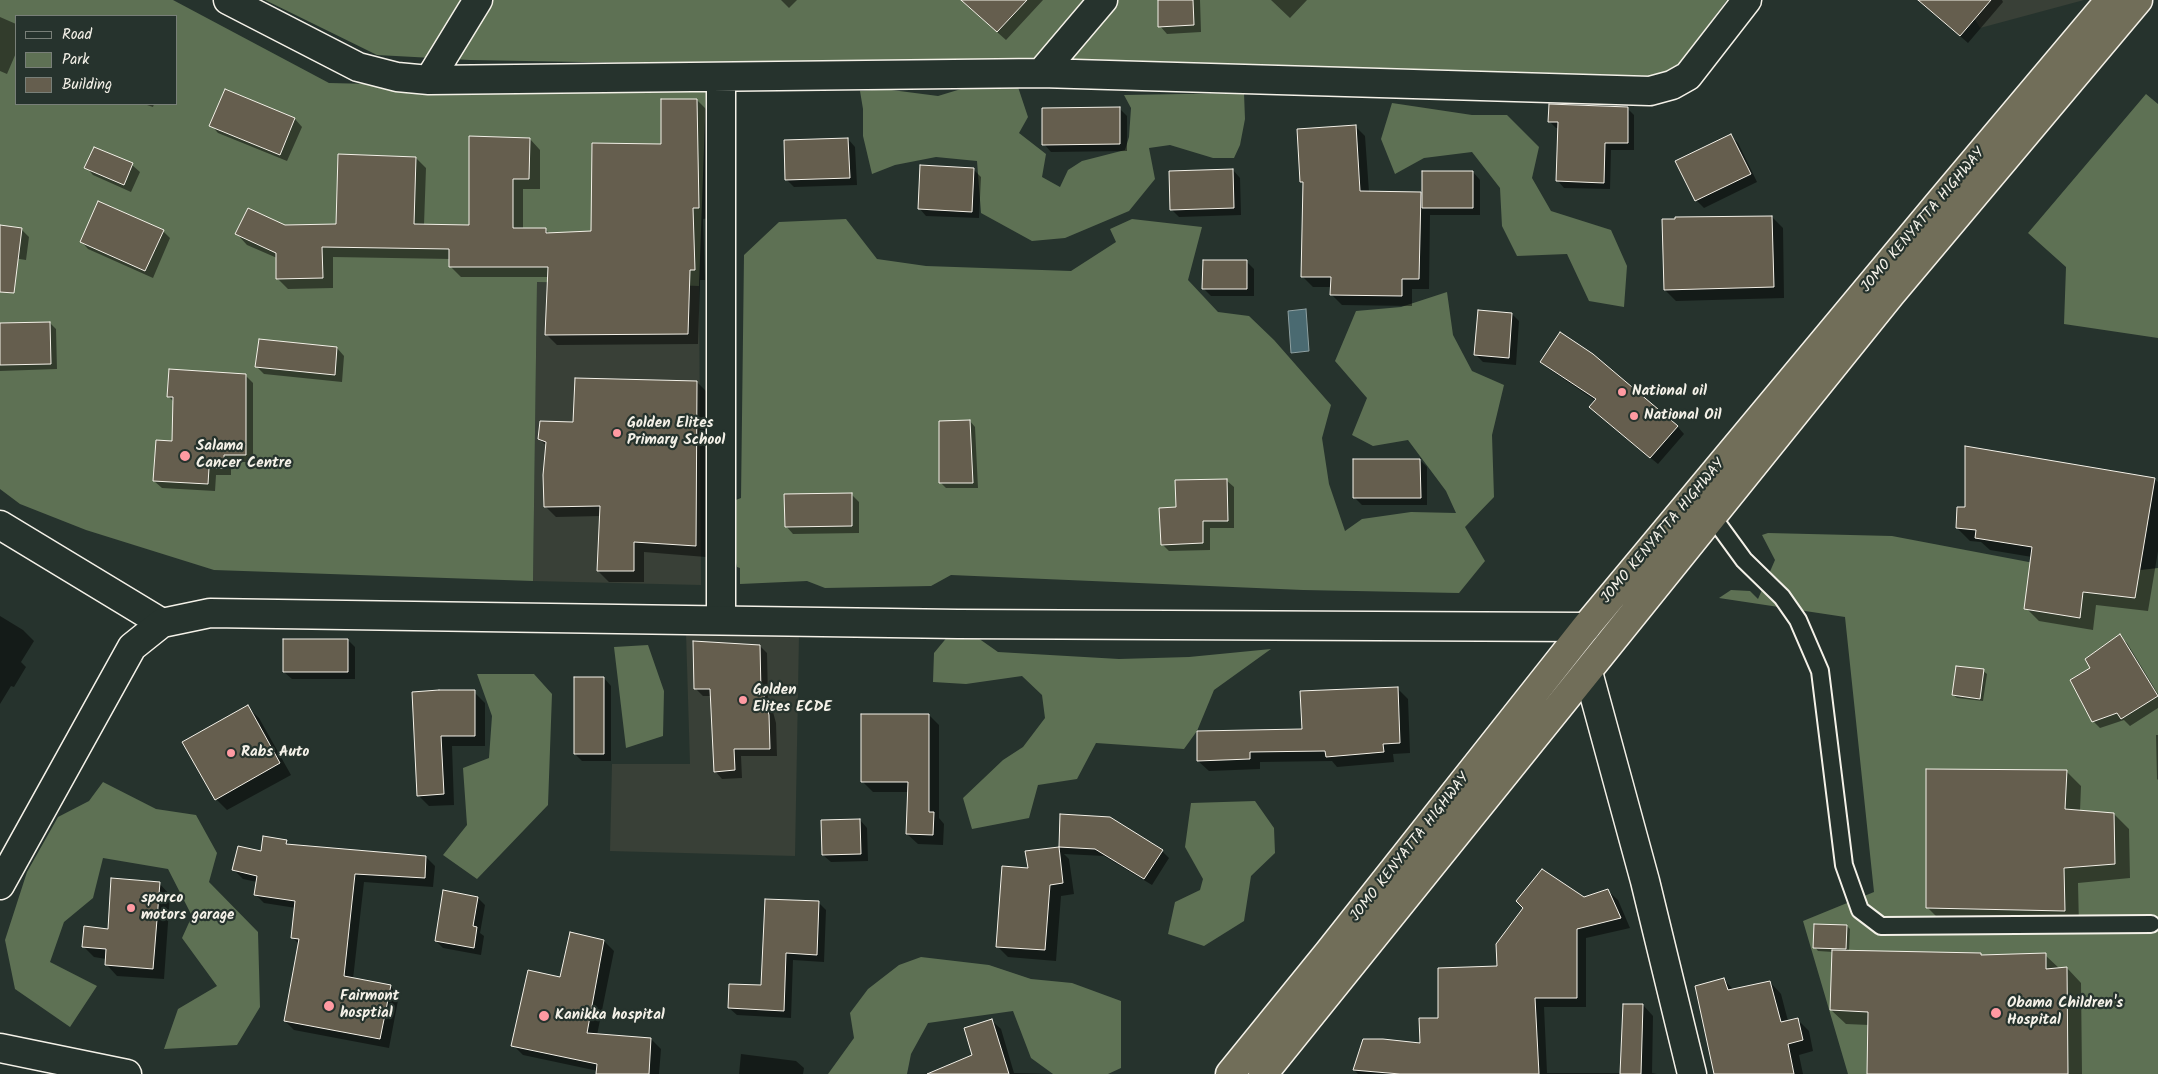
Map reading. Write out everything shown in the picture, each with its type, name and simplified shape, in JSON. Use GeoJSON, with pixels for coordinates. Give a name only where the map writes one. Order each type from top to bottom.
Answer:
{"type":"FeatureCollection","features":[{"type":"Feature","properties":{"kind":"highway","name":"JOMO KENYATTA HIGHWAY"},"geometry":{"type":"LineString","coordinates":[[1230,1074],[1586,627],[2110,0]]}},
{"type":"Feature","properties":{"kind":"highway","name":"JOMO KENYATTA HIGHWAY"},"geometry":{"type":"LineString","coordinates":[[1263,1074],[1891,294],[2138,0]]}},
{"type":"Feature","properties":{"kind":"street"},"geometry":{"type":"LineString","coordinates":[[228,0],[358,67],[397,76],[430,80],[1041,73],[1650,91],[1672,85],[1688,76],[1747,0]]}},
{"type":"Feature","properties":{"kind":"street"},"geometry":{"type":"LineString","coordinates":[[430,80],[478,0]]}},
{"type":"Feature","properties":{"kind":"street"},"geometry":{"type":"LineString","coordinates":[[1041,73],[1103,0]]}},
{"type":"Feature","properties":{"kind":"street"},"geometry":{"type":"LineString","coordinates":[[720,76],[722,620]]}},
{"type":"Feature","properties":{"kind":"street"},"geometry":{"type":"LineString","coordinates":[[0,525],[162,623]]}},
{"type":"Feature","properties":{"kind":"street"},"geometry":{"type":"LineString","coordinates":[[0,885],[132,646],[162,623],[210,613],[958,624],[1586,627]]}},
{"type":"Feature","properties":{"kind":"street"},"geometry":{"type":"LineString","coordinates":[[1588,672],[1645,881],[1692,1074]]}},
{"type":"Feature","properties":{"kind":"street"},"geometry":{"type":"LineString","coordinates":[[0,1048],[127,1074]]}},
{"type":"Feature","properties":{"kind":"lane"},"geometry":{"type":"LineString","coordinates":[[1712,516],[1744,560],[1782,597],[1798,620],[1820,671],[1844,865],[1860,910],[1881,926],[2151,924]]}},
{"type":"Feature","properties":{"kind":"shaded area"},"geometry":{"type":"Polygon","coordinates":[[[1963,0],[2084,0],[1980,28],[1963,0]]]}},
{"type":"Feature","properties":{"kind":"shaded area","name":"Golden Elites Primary School"},"geometry":{"type":"Polygon","coordinates":[[[537,282],[699,286],[701,585],[533,581],[537,282]]]}},
{"type":"Feature","properties":{"kind":"shaded area","name":"Golden Elites ECDE"},"geometry":{"type":"Polygon","coordinates":[[[686,632],[799,635],[795,856],[610,851],[612,764],[690,764],[686,632]]]}},
{"type":"Feature","properties":{"kind":"green space"},"geometry":{"type":"Polygon","coordinates":[[[0,0],[173,0],[329,83],[706,92],[699,286],[537,282],[533,581],[214,570],[86,530],[20,504],[0,489],[0,0]]]}},
{"type":"Feature","properties":{"kind":"green space"},"geometry":{"type":"Polygon","coordinates":[[[265,0],[1727,0],[1675,70],[1639,81],[470,60],[377,55],[265,0]]]}},
{"type":"Feature","properties":{"kind":"green space"},"geometry":{"type":"Polygon","coordinates":[[[1018,87],[1028,117],[1019,133],[1046,154],[1042,177],[1060,187],[1068,170],[1082,161],[1125,150],[1129,137],[1131,108],[1124,95],[1244,93],[1245,119],[1240,145],[1234,158],[1213,158],[1170,145],[1149,148],[1155,179],[1129,211],[1065,238],[1032,241],[981,213],[977,161],[936,157],[895,165],[872,174],[863,136],[863,109],[860,91],[884,89],[938,96],[961,89],[1018,87]]]}},
{"type":"Feature","properties":{"kind":"green space"},"geometry":{"type":"Polygon","coordinates":[[[2146,94],[2158,104],[2158,338],[2064,324],[2066,267],[2028,233],[2146,94]]]}},
{"type":"Feature","properties":{"kind":"green space"},"geometry":{"type":"Polygon","coordinates":[[[1392,103],[1472,115],[1507,115],[1539,147],[1532,178],[1551,211],[1611,230],[1627,266],[1624,307],[1589,301],[1567,254],[1517,256],[1502,226],[1500,188],[1472,152],[1424,158],[1395,174],[1381,139],[1392,103]]]}},
{"type":"Feature","properties":{"kind":"green space"},"geometry":{"type":"Polygon","coordinates":[[[846,219],[877,259],[926,266],[1071,271],[1116,242],[1110,229],[1132,219],[1202,227],[1188,280],[1218,312],[1249,316],[1274,340],[1331,405],[1322,438],[1329,484],[1345,531],[1362,519],[1411,512],[1456,513],[1446,491],[1408,440],[1373,446],[1352,435],[1367,398],[1335,361],[1356,311],[1401,307],[1447,292],[1453,335],[1472,371],[1504,385],[1492,435],[1494,497],[1465,527],[1485,561],[1459,593],[1303,590],[951,575],[931,586],[825,588],[807,581],[740,584],[740,568],[737,567],[728,531],[733,501],[741,498],[744,255],[779,222],[846,219]]]}},
{"type":"Feature","properties":{"kind":"green space"},"geometry":{"type":"Polygon","coordinates":[[[1768,533],[1892,536],[2097,575],[2158,568],[2158,1074],[1848,1074],[1803,921],[1874,892],[1845,617],[1719,598],[1731,590],[1750,591],[1758,599],[1775,560],[1762,535],[1768,533]]]}},
{"type":"Feature","properties":{"kind":"green space"},"geometry":{"type":"Polygon","coordinates":[[[958,624],[998,652],[1119,659],[1189,657],[1271,649],[1214,690],[1197,731],[1184,749],[1096,743],[1077,779],[1038,785],[1029,818],[972,829],[963,798],[1003,760],[1023,747],[1045,718],[1042,695],[1022,676],[966,684],[933,682],[934,653],[958,624]]]}},
{"type":"Feature","properties":{"kind":"green space"},"geometry":{"type":"Polygon","coordinates":[[[648,645],[664,691],[663,736],[626,748],[614,647],[648,645]]]}},
{"type":"Feature","properties":{"kind":"green space"},"geometry":{"type":"Polygon","coordinates":[[[477,674],[534,674],[552,694],[548,805],[477,879],[443,855],[467,825],[463,768],[489,758],[492,716],[477,674]]]}},
{"type":"Feature","properties":{"kind":"green space"},"geometry":{"type":"Polygon","coordinates":[[[103,782],[156,809],[196,815],[217,853],[209,882],[258,932],[260,1007],[237,1045],[164,1049],[178,1009],[217,986],[182,938],[192,916],[168,869],[103,858],[93,898],[64,922],[50,962],[97,986],[70,1027],[15,989],[5,940],[27,872],[58,817],[89,801],[103,782]]]}},
{"type":"Feature","properties":{"kind":"green space"},"geometry":{"type":"Polygon","coordinates":[[[1255,801],[1274,828],[1275,853],[1251,876],[1244,921],[1204,946],[1168,934],[1175,902],[1200,890],[1203,879],[1185,847],[1191,803],[1255,801]]]}},
{"type":"Feature","properties":{"kind":"green space"},"geometry":{"type":"Polygon","coordinates":[[[921,957],[989,965],[1031,979],[1072,983],[1121,1001],[1121,1068],[1108,1074],[1053,1074],[1031,1058],[1013,1011],[928,1023],[911,1054],[907,1074],[828,1074],[854,1038],[850,1013],[868,989],[899,965],[921,957]]]}},
{"type":"Feature","properties":{"kind":"water"},"geometry":{"type":"Polygon","coordinates":[[[1306,309],[1309,351],[1291,353],[1288,311],[1306,309]]]}},
{"type":"Feature","properties":{"kind":"building"},"geometry":{"type":"Polygon","coordinates":[[[961,0],[1027,0],[997,32],[961,0]]]}},
{"type":"Feature","properties":{"kind":"building"},"geometry":{"type":"Polygon","coordinates":[[[1158,0],[1193,0],[1194,25],[1158,27],[1158,0]]]}},
{"type":"Feature","properties":{"kind":"building"},"geometry":{"type":"Polygon","coordinates":[[[1918,0],[1991,0],[1960,36],[1918,0]]]}},
{"type":"Feature","properties":{"kind":"building"},"geometry":{"type":"Polygon","coordinates":[[[225,89],[295,118],[280,155],[209,126],[225,89]]]}},
{"type":"Feature","properties":{"kind":"building"},"geometry":{"type":"Polygon","coordinates":[[[661,99],[697,99],[699,208],[693,208],[695,270],[690,270],[688,334],[545,335],[548,267],[449,267],[449,249],[322,247],[323,278],[276,279],[276,253],[235,234],[248,208],[285,225],[336,224],[338,154],[416,157],[414,224],[469,225],[469,136],[530,138],[529,179],[513,179],[513,228],[546,228],[546,233],[591,231],[592,143],[661,144],[661,99]]]}},
{"type":"Feature","properties":{"kind":"building"},"geometry":{"type":"Polygon","coordinates":[[[1549,104],[1628,107],[1628,143],[1605,143],[1604,183],[1556,181],[1558,122],[1548,122],[1549,104]]]}},
{"type":"Feature","properties":{"kind":"building"},"geometry":{"type":"Polygon","coordinates":[[[1120,107],[1120,144],[1042,145],[1042,108],[1120,107]]]}},
{"type":"Feature","properties":{"kind":"building"},"geometry":{"type":"Polygon","coordinates":[[[1356,125],[1360,191],[1421,192],[1419,279],[1402,279],[1402,296],[1330,295],[1331,277],[1301,277],[1303,182],[1300,182],[1297,129],[1356,125]]]}},
{"type":"Feature","properties":{"kind":"building"},"geometry":{"type":"Polygon","coordinates":[[[1731,134],[1751,174],[1695,201],[1675,161],[1731,134]]]}},
{"type":"Feature","properties":{"kind":"building"},"geometry":{"type":"Polygon","coordinates":[[[848,138],[850,178],[785,180],[784,140],[848,138]]]}},
{"type":"Feature","properties":{"kind":"building"},"geometry":{"type":"Polygon","coordinates":[[[94,147],[133,163],[124,185],[84,168],[94,147]]]}},
{"type":"Feature","properties":{"kind":"building"},"geometry":{"type":"Polygon","coordinates":[[[920,165],[974,168],[972,212],[918,209],[920,165]]]}},
{"type":"Feature","properties":{"kind":"building"},"geometry":{"type":"Polygon","coordinates":[[[1233,169],[1234,208],[1170,210],[1169,171],[1233,169]]]}},
{"type":"Feature","properties":{"kind":"building"},"geometry":{"type":"Polygon","coordinates":[[[1422,171],[1473,171],[1473,208],[1422,208],[1422,171]]]}},
{"type":"Feature","properties":{"kind":"building"},"geometry":{"type":"Polygon","coordinates":[[[98,201],[164,230],[145,271],[80,242],[98,201]]]}},
{"type":"Feature","properties":{"kind":"building"},"geometry":{"type":"Polygon","coordinates":[[[1772,216],[1774,287],[1664,290],[1662,219],[1675,219],[1675,217],[1772,216]]]}},
{"type":"Feature","properties":{"kind":"building"},"geometry":{"type":"Polygon","coordinates":[[[0,225],[22,228],[14,293],[0,292],[0,225]]]}},
{"type":"Feature","properties":{"kind":"building"},"geometry":{"type":"Polygon","coordinates":[[[1203,260],[1247,260],[1247,289],[1202,289],[1203,260]]]}},
{"type":"Feature","properties":{"kind":"building"},"geometry":{"type":"Polygon","coordinates":[[[1478,310],[1512,313],[1509,358],[1474,355],[1478,310]]]}},
{"type":"Feature","properties":{"kind":"building"},"geometry":{"type":"Polygon","coordinates":[[[50,322],[51,364],[0,365],[0,323],[50,322]]]}},
{"type":"Feature","properties":{"kind":"building"},"geometry":{"type":"Polygon","coordinates":[[[1560,332],[1593,354],[1678,426],[1650,458],[1589,407],[1596,399],[1540,362],[1560,332]]]}},
{"type":"Feature","properties":{"kind":"building"},"geometry":{"type":"Polygon","coordinates":[[[259,339],[337,347],[335,375],[255,367],[259,339]]]}},
{"type":"Feature","properties":{"kind":"building"},"geometry":{"type":"Polygon","coordinates":[[[169,369],[246,374],[246,455],[224,455],[224,468],[209,468],[208,484],[153,481],[156,440],[172,441],[173,397],[167,397],[169,369]]]}},
{"type":"Feature","properties":{"kind":"building"},"geometry":{"type":"Polygon","coordinates":[[[575,378],[697,381],[696,546],[634,542],[634,571],[597,571],[600,506],[544,507],[543,475],[546,442],[538,439],[540,421],[573,422],[575,378]]]}},
{"type":"Feature","properties":{"kind":"building"},"geometry":{"type":"Polygon","coordinates":[[[970,420],[973,483],[939,483],[939,421],[970,420]]]}},
{"type":"Feature","properties":{"kind":"building"},"geometry":{"type":"Polygon","coordinates":[[[1965,446],[2155,478],[2135,598],[2083,592],[2080,618],[2024,609],[2032,547],[1975,538],[1976,530],[1956,528],[1957,507],[1965,507],[1965,446]]]}},
{"type":"Feature","properties":{"kind":"building"},"geometry":{"type":"Polygon","coordinates":[[[1353,459],[1420,459],[1421,498],[1353,498],[1353,459]]]}},
{"type":"Feature","properties":{"kind":"building"},"geometry":{"type":"Polygon","coordinates":[[[1227,479],[1228,521],[1203,521],[1203,543],[1161,545],[1159,508],[1176,507],[1175,480],[1227,479]]]}},
{"type":"Feature","properties":{"kind":"building"},"geometry":{"type":"Polygon","coordinates":[[[852,493],[852,526],[785,527],[784,494],[852,493]]]}},
{"type":"Feature","properties":{"kind":"building"},"geometry":{"type":"Polygon","coordinates":[[[2120,634],[2158,696],[2121,719],[2117,713],[2092,722],[2070,680],[2090,668],[2085,659],[2120,634]]]}},
{"type":"Feature","properties":{"kind":"building"},"geometry":{"type":"Polygon","coordinates":[[[283,639],[348,639],[348,672],[283,672],[283,639]]]}},
{"type":"Feature","properties":{"kind":"building"},"geometry":{"type":"Polygon","coordinates":[[[693,641],[760,645],[761,692],[763,692],[769,715],[770,749],[734,749],[735,770],[714,772],[710,689],[694,689],[693,641]]]}},
{"type":"Feature","properties":{"kind":"building"},"geometry":{"type":"Polygon","coordinates":[[[1956,666],[1984,669],[1980,699],[1952,695],[1956,666]]]}},
{"type":"Feature","properties":{"kind":"building"},"geometry":{"type":"Polygon","coordinates":[[[574,677],[604,677],[604,754],[574,754],[574,677]]]}},
{"type":"Feature","properties":{"kind":"building"},"geometry":{"type":"Polygon","coordinates":[[[1398,687],[1400,743],[1383,744],[1384,752],[1326,757],[1325,751],[1250,752],[1250,759],[1197,761],[1197,731],[1302,729],[1300,691],[1398,687]]]}},
{"type":"Feature","properties":{"kind":"building"},"geometry":{"type":"Polygon","coordinates":[[[475,690],[475,736],[441,736],[444,794],[417,796],[412,692],[475,690]]]}},
{"type":"Feature","properties":{"kind":"building","name":"Rabs Auto"},"geometry":{"type":"Polygon","coordinates":[[[248,705],[280,763],[215,800],[182,742],[248,705]]]}},
{"type":"Feature","properties":{"kind":"building"},"geometry":{"type":"Polygon","coordinates":[[[861,714],[929,714],[929,812],[934,812],[933,835],[906,834],[908,782],[861,782],[861,714]]]}},
{"type":"Feature","properties":{"kind":"building"},"geometry":{"type":"Polygon","coordinates":[[[1926,769],[2067,770],[2065,809],[2114,813],[2115,864],[2064,868],[2065,911],[1926,908],[1926,769]]]}},
{"type":"Feature","properties":{"kind":"building"},"geometry":{"type":"Polygon","coordinates":[[[1060,814],[1110,817],[1163,850],[1144,879],[1095,849],[1059,847],[1060,814]]]}},
{"type":"Feature","properties":{"kind":"building"},"geometry":{"type":"Polygon","coordinates":[[[860,819],[861,854],[822,855],[821,820],[860,819]]]}},
{"type":"Feature","properties":{"kind":"building"},"geometry":{"type":"Polygon","coordinates":[[[263,836],[287,840],[286,844],[426,856],[425,878],[355,874],[344,976],[391,985],[380,1039],[284,1021],[299,939],[291,938],[295,901],[254,895],[257,876],[232,870],[238,846],[261,851],[263,836]]]}},
{"type":"Feature","properties":{"kind":"building"},"geometry":{"type":"Polygon","coordinates":[[[1059,847],[1063,883],[1050,885],[1045,950],[996,947],[1002,866],[1028,868],[1025,851],[1059,847]]]}},
{"type":"Feature","properties":{"kind":"building"},"geometry":{"type":"Polygon","coordinates":[[[1542,869],[1584,897],[1608,889],[1621,918],[1577,929],[1577,998],[1535,998],[1539,1074],[1400,1074],[1353,1070],[1363,1039],[1420,1043],[1419,1018],[1438,1018],[1438,968],[1497,966],[1496,944],[1523,908],[1516,901],[1542,869]]]}},
{"type":"Feature","properties":{"kind":"building"},"geometry":{"type":"Polygon","coordinates":[[[111,878],[160,882],[153,969],[105,965],[106,949],[82,947],[84,926],[108,929],[111,878]]]}},
{"type":"Feature","properties":{"kind":"building"},"geometry":{"type":"Polygon","coordinates":[[[443,890],[478,897],[473,926],[477,927],[474,948],[435,941],[443,890]]]}},
{"type":"Feature","properties":{"kind":"building"},"geometry":{"type":"Polygon","coordinates":[[[765,899],[819,901],[817,955],[786,953],[784,1011],[728,1008],[729,984],[761,985],[765,899]]]}},
{"type":"Feature","properties":{"kind":"building"},"geometry":{"type":"Polygon","coordinates":[[[1814,924],[1847,925],[1846,949],[1813,948],[1814,924]]]}},
{"type":"Feature","properties":{"kind":"building"},"geometry":{"type":"Polygon","coordinates":[[[570,932],[604,940],[587,1033],[651,1038],[649,1074],[596,1074],[597,1064],[511,1046],[528,970],[560,977],[570,932]]]}},
{"type":"Feature","properties":{"kind":"building","name":"Obama Children's Hospital"},"geometry":{"type":"Polygon","coordinates":[[[1832,950],[1981,953],[1981,955],[2046,953],[2046,969],[2067,967],[2068,1074],[1867,1074],[1868,1012],[1830,1010],[1832,950]]]}},
{"type":"Feature","properties":{"kind":"building"},"geometry":{"type":"Polygon","coordinates":[[[1724,978],[1728,990],[1770,981],[1781,1022],[1798,1018],[1803,1040],[1788,1044],[1794,1074],[1714,1074],[1695,986],[1724,978]]]}},
{"type":"Feature","properties":{"kind":"building"},"geometry":{"type":"Polygon","coordinates":[[[1623,1004],[1643,1004],[1641,1074],[1620,1074],[1623,1004]]]}},
{"type":"Feature","properties":{"kind":"building"},"geometry":{"type":"Polygon","coordinates":[[[992,1019],[1009,1074],[927,1074],[972,1055],[964,1028],[992,1019]]]}},
{"type":"Feature","properties":{"kind":"place","name":"National oil"},"geometry":{"type":"Point","coordinates":[1622,392]}},
{"type":"Feature","properties":{"kind":"place","name":"National Oil"},"geometry":{"type":"Point","coordinates":[1634,416]}},
{"type":"Feature","properties":{"kind":"place","name":"Golden Elites Primary School"},"geometry":{"type":"Point","coordinates":[617,433]}},
{"type":"Feature","properties":{"kind":"place","name":"Salama Cancer Centre"},"geometry":{"type":"Point","coordinates":[185,456]}},
{"type":"Feature","properties":{"kind":"place","name":"Golden Elites ECDE"},"geometry":{"type":"Point","coordinates":[743,700]}},
{"type":"Feature","properties":{"kind":"place","name":"Rabs Auto"},"geometry":{"type":"Point","coordinates":[231,753]}},
{"type":"Feature","properties":{"kind":"place","name":"sparco motors garage"},"geometry":{"type":"Point","coordinates":[131,908]}},
{"type":"Feature","properties":{"kind":"place","name":"Fairmont hosptial"},"geometry":{"type":"Point","coordinates":[329,1006]}},
{"type":"Feature","properties":{"kind":"place","name":"Obama Children's Hospital"},"geometry":{"type":"Point","coordinates":[1996,1013]}},
{"type":"Feature","properties":{"kind":"place","name":"Kanikka hospital"},"geometry":{"type":"Point","coordinates":[544,1016]}}]}
